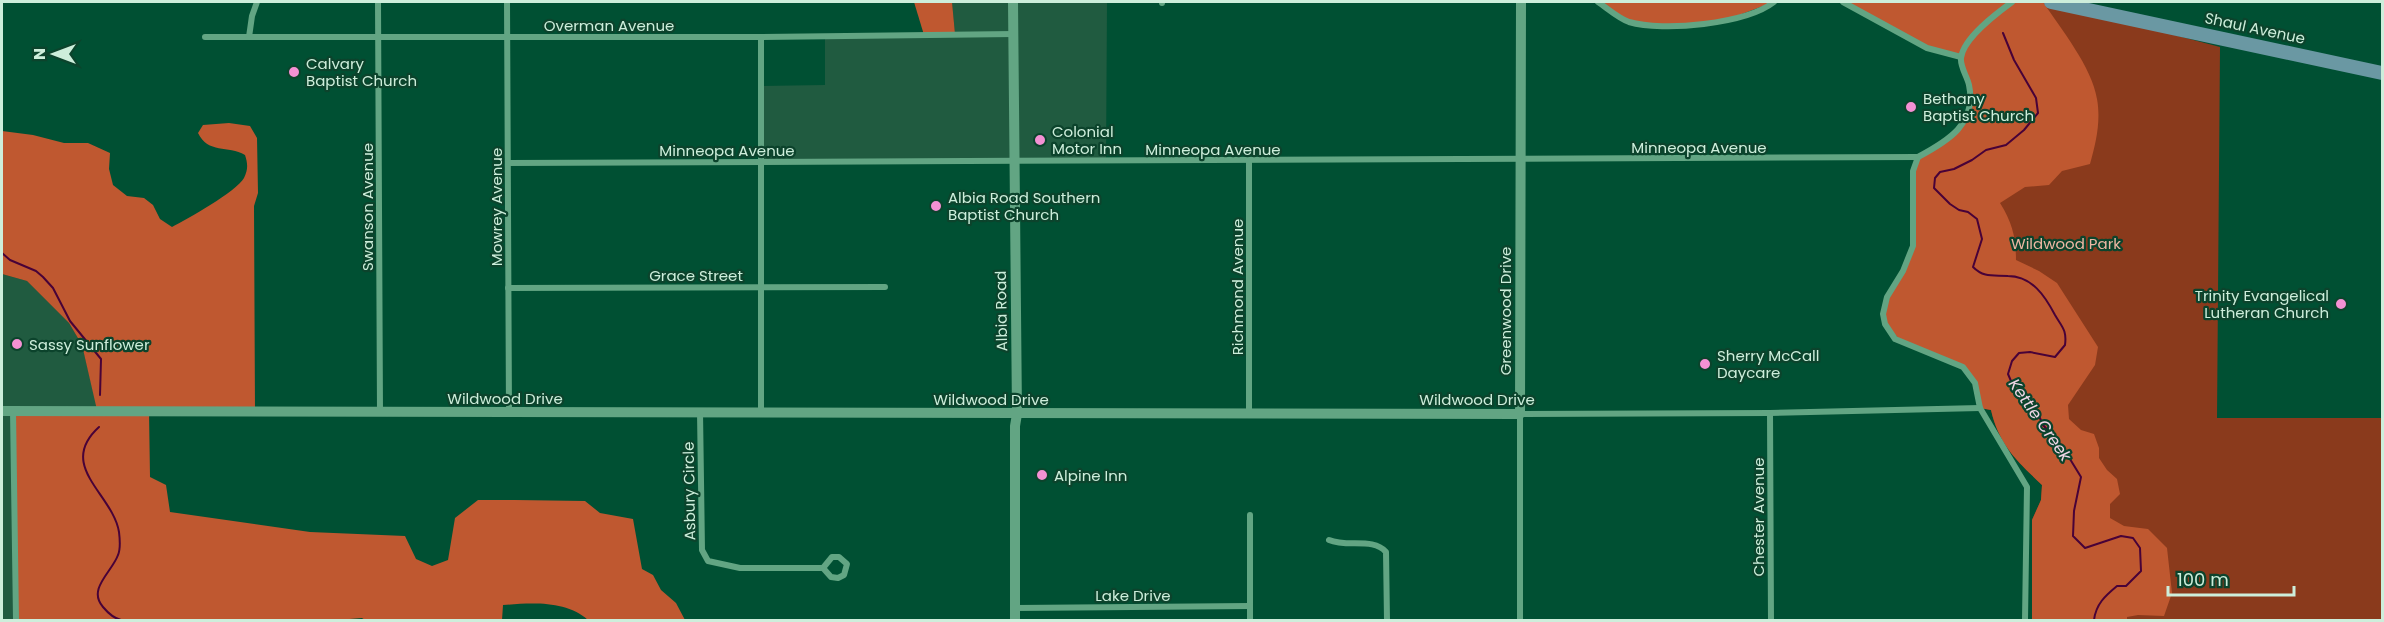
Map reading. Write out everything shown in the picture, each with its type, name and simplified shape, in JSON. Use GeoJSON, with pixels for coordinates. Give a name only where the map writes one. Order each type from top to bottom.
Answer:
{"type":"FeatureCollection","features":[{"type":"Feature","properties":{"kind":"main road","name":"Shaul Avenue"},"geometry":{"type":"LineString","coordinates":[[2050,2],[2382,73]]}},
{"type":"Feature","properties":{"kind":"street"},"geometry":{"type":"LineString","coordinates":[[249,37],[257,2]]}},
{"type":"Feature","properties":{"kind":"street","name":"Swanson Avenue"},"geometry":{"type":"LineString","coordinates":[[378,2],[380,413]]}},
{"type":"Feature","properties":{"kind":"street","name":"Mowrey Avenue"},"geometry":{"type":"LineString","coordinates":[[507,2],[508,413]]}},
{"type":"Feature","properties":{"kind":"street","name":"Albia Road"},"geometry":{"type":"LineString","coordinates":[[1013,2],[1017,414],[1015,426],[1015,621]]}},
{"type":"Feature","properties":{"kind":"street","name":"Greenwood Drive"},"geometry":{"type":"LineString","coordinates":[[1520,621],[1521,2]]}},
{"type":"Feature","properties":{"kind":"street"},"geometry":{"type":"LineString","coordinates":[[1598,2],[1626,21],[1668,26],[1724,21],[1774,2]]}},
{"type":"Feature","properties":{"kind":"street"},"geometry":{"type":"LineString","coordinates":[[1843,2],[1927,48],[1961,57]]}},
{"type":"Feature","properties":{"kind":"street"},"geometry":{"type":"LineString","coordinates":[[2012,2],[1993,15],[1962,51],[1961,65],[1969,86],[1969,112],[1965,120],[1941,145],[1918,157],[1913,171],[1913,246],[1903,271],[1887,297],[1883,314],[1885,324],[1895,339],[1963,367],[1975,383],[1980,408],[2027,487],[2025,621]]}},
{"type":"Feature","properties":{"kind":"street","name":"Overman Avenue"},"geometry":{"type":"LineString","coordinates":[[205,37],[497,35],[507,37],[760,37],[1014,34]]}},
{"type":"Feature","properties":{"kind":"street"},"geometry":{"type":"LineString","coordinates":[[760,37],[761,412]]}},
{"type":"Feature","properties":{"kind":"street","name":"Minneopa Avenue"},"geometry":{"type":"LineString","coordinates":[[508,163],[1918,157]]}},
{"type":"Feature","properties":{"kind":"street","name":"Richmond Avenue"},"geometry":{"type":"LineString","coordinates":[[1249,160],[1249,414]]}},
{"type":"Feature","properties":{"kind":"street","name":"Grace Street"},"geometry":{"type":"LineString","coordinates":[[508,288],[885,287]]}},
{"type":"Feature","properties":{"kind":"street","name":"Wildwood Drive"},"geometry":{"type":"LineString","coordinates":[[2,411],[1520,414],[1770,413],[1980,408]]}},
{"type":"Feature","properties":{"kind":"street"},"geometry":{"type":"LineString","coordinates":[[13,411],[16,621]]}},
{"type":"Feature","properties":{"kind":"street","name":"Asbury Circle"},"geometry":{"type":"LineString","coordinates":[[700,411],[702,550],[708,561],[740,568],[823,568]]}},
{"type":"Feature","properties":{"kind":"street","name":"Chester Avenue"},"geometry":{"type":"LineString","coordinates":[[1770,413],[1771,621]]}},
{"type":"Feature","properties":{"kind":"street"},"geometry":{"type":"LineString","coordinates":[[1250,514],[1250,621]]}},
{"type":"Feature","properties":{"kind":"street"},"geometry":{"type":"LineString","coordinates":[[1329,540],[1339,544],[1378,544],[1386,552],[1387,621]]}},
{"type":"Feature","properties":{"kind":"street","name":"Lake Drive"},"geometry":{"type":"LineString","coordinates":[[1015,608],[1250,606]]}},
{"type":"Feature","properties":{"kind":"shaded area"},"geometry":{"type":"Polygon","coordinates":[[[914,2],[952,2],[955,34],[924,35],[914,2]]]}},
{"type":"Feature","properties":{"kind":"shaded area"},"geometry":{"type":"Polygon","coordinates":[[[952,2],[1107,2],[1106,161],[762,161],[761,86],[825,85],[825,35],[955,34],[952,2]]]}},
{"type":"Feature","properties":{"kind":"shaded area"},"geometry":{"type":"Polygon","coordinates":[[[1598,2],[1774,2],[1723,21],[1668,25],[1626,21],[1598,2]]]}},
{"type":"Feature","properties":{"kind":"shaded area"},"geometry":{"type":"Polygon","coordinates":[[[1843,2],[2043,2],[2067,36],[2089,74],[2098,107],[2097,132],[2090,164],[2062,171],[2049,185],[2025,187],[2000,203],[2012,230],[2016,260],[2057,283],[2098,347],[2095,365],[2068,405],[2069,419],[2081,430],[2094,434],[2099,448],[2099,458],[2117,479],[2120,494],[2110,504],[2110,518],[2124,526],[2148,529],[2167,548],[2172,593],[2164,616],[2138,615],[2127,617],[2127,620],[2032,620],[2032,520],[2041,500],[2042,485],[2010,452],[1994,422],[1991,410],[1980,408],[1975,383],[1963,367],[1903,343],[1885,324],[1887,297],[1913,246],[1913,171],[1918,157],[1949,137],[1963,120],[1969,98],[1967,75],[1961,57],[1927,48],[1843,2]]]}},
{"type":"Feature","properties":{"kind":"shaded area"},"geometry":{"type":"Polygon","coordinates":[[[229,123],[250,126],[257,138],[258,193],[254,206],[255,412],[149,411],[150,477],[166,485],[170,512],[310,532],[405,536],[416,559],[432,566],[448,560],[455,518],[478,500],[585,501],[600,513],[633,519],[642,569],[653,575],[661,590],[676,603],[685,620],[588,620],[569,609],[536,604],[503,605],[502,620],[365,620],[362,618],[337,620],[16,620],[13,411],[97,410],[82,345],[69,323],[27,281],[2,274],[2,131],[33,135],[64,143],[88,143],[110,153],[109,169],[113,185],[127,196],[144,198],[153,205],[160,219],[172,227],[222,198],[244,178],[247,167],[245,155],[213,147],[202,140],[198,133],[203,125],[229,123]]]}},
{"type":"Feature","properties":{"kind":"shaded area"},"geometry":{"type":"Polygon","coordinates":[[[2,274],[27,281],[69,323],[82,345],[98,411],[18,620],[2,620],[2,274]]]}},
{"type":"Feature","properties":{"kind":"green space","name":"Wildwood Park"},"geometry":{"type":"Polygon","coordinates":[[[2012,2],[2049,2],[2220,47],[2217,418],[2382,418],[2382,620],[2032,620],[2032,520],[2041,500],[2042,485],[2010,452],[1994,422],[1991,410],[1980,408],[1975,383],[1903,271],[1941,145],[1965,120],[2012,2]]]}},
{"type":"Feature","properties":{"kind":"waterway","name":"Kettle Creek"},"geometry":{"type":"LineString","coordinates":[[2003,33],[2014,60],[2036,98],[2038,113],[2024,130],[2006,145],[1986,150],[1954,169],[1940,172],[1935,178],[1934,188],[1950,204],[1977,219],[1982,239],[1973,267],[1985,274],[2017,277],[2031,283],[2047,301],[2063,329],[2065,345],[2055,357],[2030,352],[2019,353],[2012,361],[2008,374],[2014,388],[2035,407],[2043,425],[2062,446],[2081,477],[2074,511],[2073,536],[2085,548],[2121,536],[2133,538],[2140,548],[2141,571],[2126,586],[2117,586],[2105,597],[2097,609],[2094,620]]}},
{"type":"Feature","properties":{"kind":"waterway"},"geometry":{"type":"LineString","coordinates":[[2,253],[10,260],[36,271],[53,288],[70,321],[101,359],[100,395]]}},
{"type":"Feature","properties":{"kind":"waterway"},"geometry":{"type":"LineString","coordinates":[[99,427],[87,441],[83,455],[85,467],[115,518],[120,550],[102,581],[98,594],[105,609],[113,617],[121,620]]}},
{"type":"Feature","properties":{"kind":"place","name":"Calvary Baptist Church"},"geometry":{"type":"Point","coordinates":[294,72]}},
{"type":"Feature","properties":{"kind":"place","name":"Bethany Baptist Church"},"geometry":{"type":"Point","coordinates":[1911,107]}},
{"type":"Feature","properties":{"kind":"place","name":"Colonial Motor Inn"},"geometry":{"type":"Point","coordinates":[1040,140]}},
{"type":"Feature","properties":{"kind":"place","name":"Albia Road Southern Baptist Church"},"geometry":{"type":"Point","coordinates":[936,206]}},
{"type":"Feature","properties":{"kind":"place","name":"Trinity Evangelical Lutheran Church"},"geometry":{"type":"Point","coordinates":[2341,304]}},
{"type":"Feature","properties":{"kind":"place","name":"Sassy Sunflower"},"geometry":{"type":"Point","coordinates":[17,344]}},
{"type":"Feature","properties":{"kind":"place","name":"Sherry McCall Daycare"},"geometry":{"type":"Point","coordinates":[1705,364]}},
{"type":"Feature","properties":{"kind":"place","name":"Alpine Inn"},"geometry":{"type":"Point","coordinates":[1042,475]}}]}
